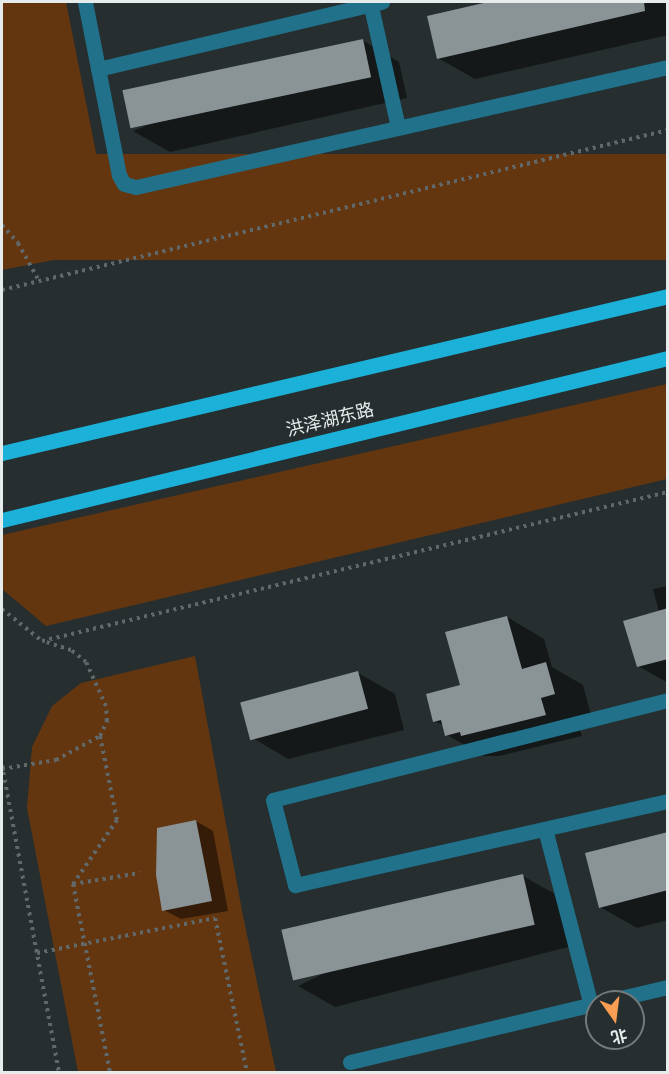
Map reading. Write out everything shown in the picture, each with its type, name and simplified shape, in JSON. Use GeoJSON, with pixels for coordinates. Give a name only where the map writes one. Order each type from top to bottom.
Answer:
{"type":"FeatureCollection","features":[{"type":"Feature","properties":{"kind":"main road"},"geometry":{"type":"LineString","coordinates":[[2,453],[668,296]]}},
{"type":"Feature","properties":{"kind":"main road","name":"洪泽湖东路"},"geometry":{"type":"LineString","coordinates":[[2,520],[668,358]]}},
{"type":"Feature","properties":{"kind":"lane"},"geometry":{"type":"LineString","coordinates":[[85,2],[119,175],[124,184],[136,187],[668,67]]}},
{"type":"Feature","properties":{"kind":"lane"},"geometry":{"type":"LineString","coordinates":[[98,69],[374,3],[398,127]]}},
{"type":"Feature","properties":{"kind":"lane"},"geometry":{"type":"LineString","coordinates":[[668,700],[273,800],[295,885],[668,801]]}},
{"type":"Feature","properties":{"kind":"lane"},"geometry":{"type":"LineString","coordinates":[[545,829],[593,990]]}},
{"type":"Feature","properties":{"kind":"lane"},"geometry":{"type":"LineString","coordinates":[[645,992],[668,987]]}},
{"type":"Feature","properties":{"kind":"lane"},"geometry":{"type":"LineString","coordinates":[[350,1062],[585,1006]]}},
{"type":"Feature","properties":{"kind":"path"},"geometry":{"type":"LineString","coordinates":[[2,290],[668,130]]}},
{"type":"Feature","properties":{"kind":"path"},"geometry":{"type":"LineString","coordinates":[[2,225],[18,243],[39,281]]}},
{"type":"Feature","properties":{"kind":"path"},"geometry":{"type":"LineString","coordinates":[[42,641],[668,492]]}},
{"type":"Feature","properties":{"kind":"path"},"geometry":{"type":"LineString","coordinates":[[2,609],[42,641],[71,650],[86,662],[106,706],[107,721],[100,736],[56,760],[2,767],[59,1072]]}},
{"type":"Feature","properties":{"kind":"path"},"geometry":{"type":"LineString","coordinates":[[100,736],[117,820],[73,884],[110,1072]]}},
{"type":"Feature","properties":{"kind":"path"},"geometry":{"type":"LineString","coordinates":[[73,884],[140,873]]}},
{"type":"Feature","properties":{"kind":"path"},"geometry":{"type":"LineString","coordinates":[[37,952],[215,918],[247,1072]]}},
{"type":"Feature","properties":{"kind":"shaded area"},"geometry":{"type":"Polygon","coordinates":[[[2,2],[66,2],[115,248],[2,270],[2,2]]]}},
{"type":"Feature","properties":{"kind":"shaded area"},"geometry":{"type":"Polygon","coordinates":[[[2,154],[667,154],[667,260],[2,260],[2,154]]]}},
{"type":"Feature","properties":{"kind":"shaded area"},"geometry":{"type":"Polygon","coordinates":[[[667,384],[667,479],[46,626],[2,589],[2,535],[667,384]]]}},
{"type":"Feature","properties":{"kind":"shaded area"},"geometry":{"type":"Polygon","coordinates":[[[195,656],[243,916],[276,1072],[78,1072],[27,808],[32,747],[52,706],[81,683],[195,656]]]}},
{"type":"Feature","properties":{"kind":"building"},"geometry":{"type":"Polygon","coordinates":[[[488,2],[644,2],[645,11],[437,59],[427,16],[488,2]]]}},
{"type":"Feature","properties":{"kind":"building"},"geometry":{"type":"Polygon","coordinates":[[[363,39],[371,77],[130,128],[122,90],[363,39]]]}},
{"type":"Feature","properties":{"kind":"building"},"geometry":{"type":"Polygon","coordinates":[[[668,608],[668,659],[637,667],[623,621],[668,608]]]}},
{"type":"Feature","properties":{"kind":"building"},"geometry":{"type":"Polygon","coordinates":[[[507,616],[522,669],[546,662],[555,694],[541,698],[546,715],[461,736],[460,732],[445,736],[441,720],[433,722],[426,694],[460,685],[445,632],[507,616]]]}},
{"type":"Feature","properties":{"kind":"building"},"geometry":{"type":"Polygon","coordinates":[[[358,671],[368,709],[250,740],[240,703],[358,671]]]}},
{"type":"Feature","properties":{"kind":"building"},"geometry":{"type":"Polygon","coordinates":[[[196,820],[212,901],[162,911],[156,875],[157,828],[196,820]]]}},
{"type":"Feature","properties":{"kind":"building"},"geometry":{"type":"Polygon","coordinates":[[[668,832],[668,890],[599,908],[585,853],[668,832]]]}},
{"type":"Feature","properties":{"kind":"building"},"geometry":{"type":"Polygon","coordinates":[[[523,874],[535,925],[293,980],[281,930],[523,874]]]}}]}
